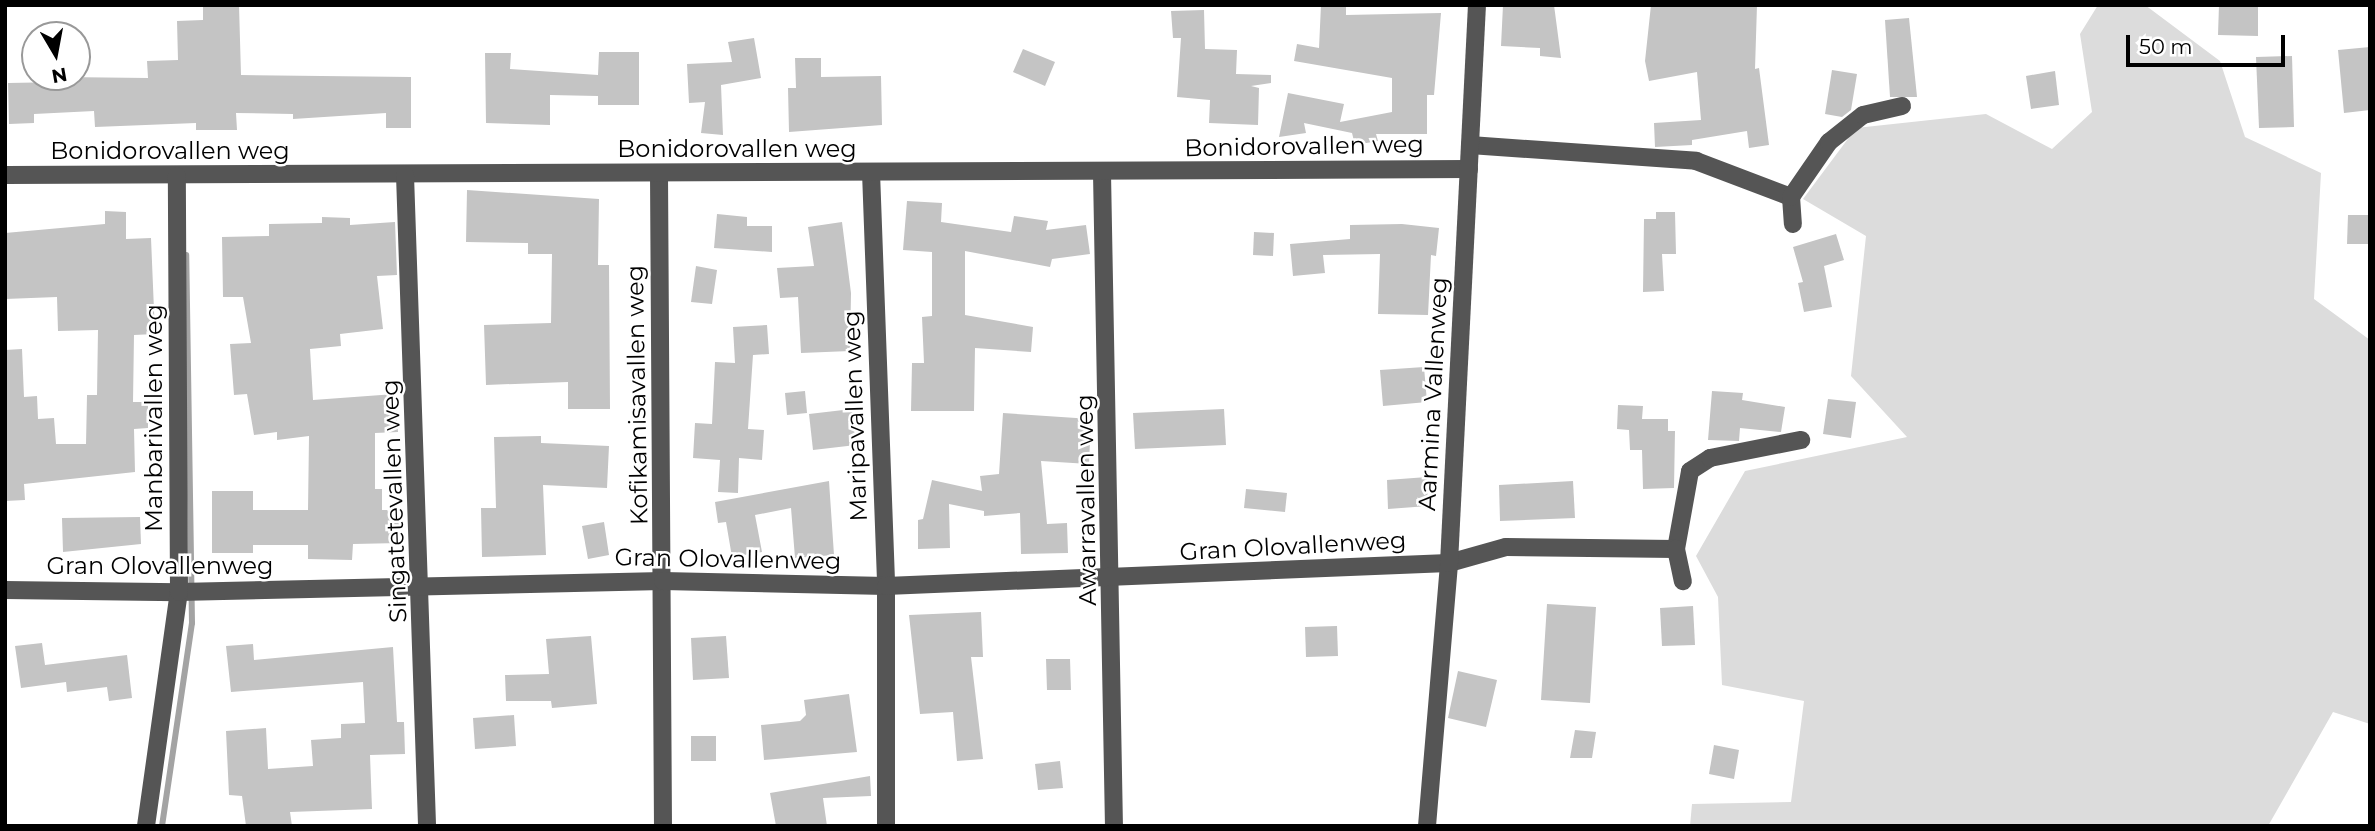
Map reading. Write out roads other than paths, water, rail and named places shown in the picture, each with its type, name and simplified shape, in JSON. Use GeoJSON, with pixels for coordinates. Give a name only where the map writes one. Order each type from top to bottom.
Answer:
{"type":"FeatureCollection","features":[{"type":"Feature","properties":{"kind":"street","name":"Aarmina Vallenweg"},"geometry":{"type":"LineString","coordinates":[[1427,826],[1449,563],[1477,5]]}},
{"type":"Feature","properties":{"kind":"street"},"geometry":{"type":"LineString","coordinates":[[1793,224],[1791,197],[1829,142],[1863,115],[1902,106]]}},
{"type":"Feature","properties":{"kind":"street"},"geometry":{"type":"LineString","coordinates":[[1470,145],[1696,161],[1791,197]]}},
{"type":"Feature","properties":{"kind":"street","name":"Bonidorovallen weg"},"geometry":{"type":"LineString","coordinates":[[5,175],[1102,173],[1469,169]]}},
{"type":"Feature","properties":{"kind":"street","name":"Maripavallen weg"},"geometry":{"type":"LineString","coordinates":[[871,173],[886,586],[886,826]]}},
{"type":"Feature","properties":{"kind":"street","name":"Awarravallen weg"},"geometry":{"type":"LineString","coordinates":[[1102,173],[1113,579],[1114,826]]}},
{"type":"Feature","properties":{"kind":"street","name":"Kofikamisavallen weg"},"geometry":{"type":"LineString","coordinates":[[659,174],[663,826]]}},
{"type":"Feature","properties":{"kind":"street","name":"Singatetevallen weg"},"geometry":{"type":"LineString","coordinates":[[405,175],[423,586],[427,826]]}},
{"type":"Feature","properties":{"kind":"street","name":"Manbarivallen weg"},"geometry":{"type":"LineString","coordinates":[[146,826],[179,592],[177,176]]}},
{"type":"Feature","properties":{"kind":"street"},"geometry":{"type":"LineString","coordinates":[[1683,581],[1676,549],[1689,471],[1710,458],[1801,440]]}},
{"type":"Feature","properties":{"kind":"street","name":"Gran Olovallenweg"},"geometry":{"type":"LineString","coordinates":[[5,590],[179,592],[663,581],[886,586],[1113,579],[1449,563],[1506,547],[1676,549]]}},
{"type":"Feature","properties":{"kind":"waterway"},"geometry":{"type":"LineString","coordinates":[[162,826],[192,623],[186,255]]}}]}
